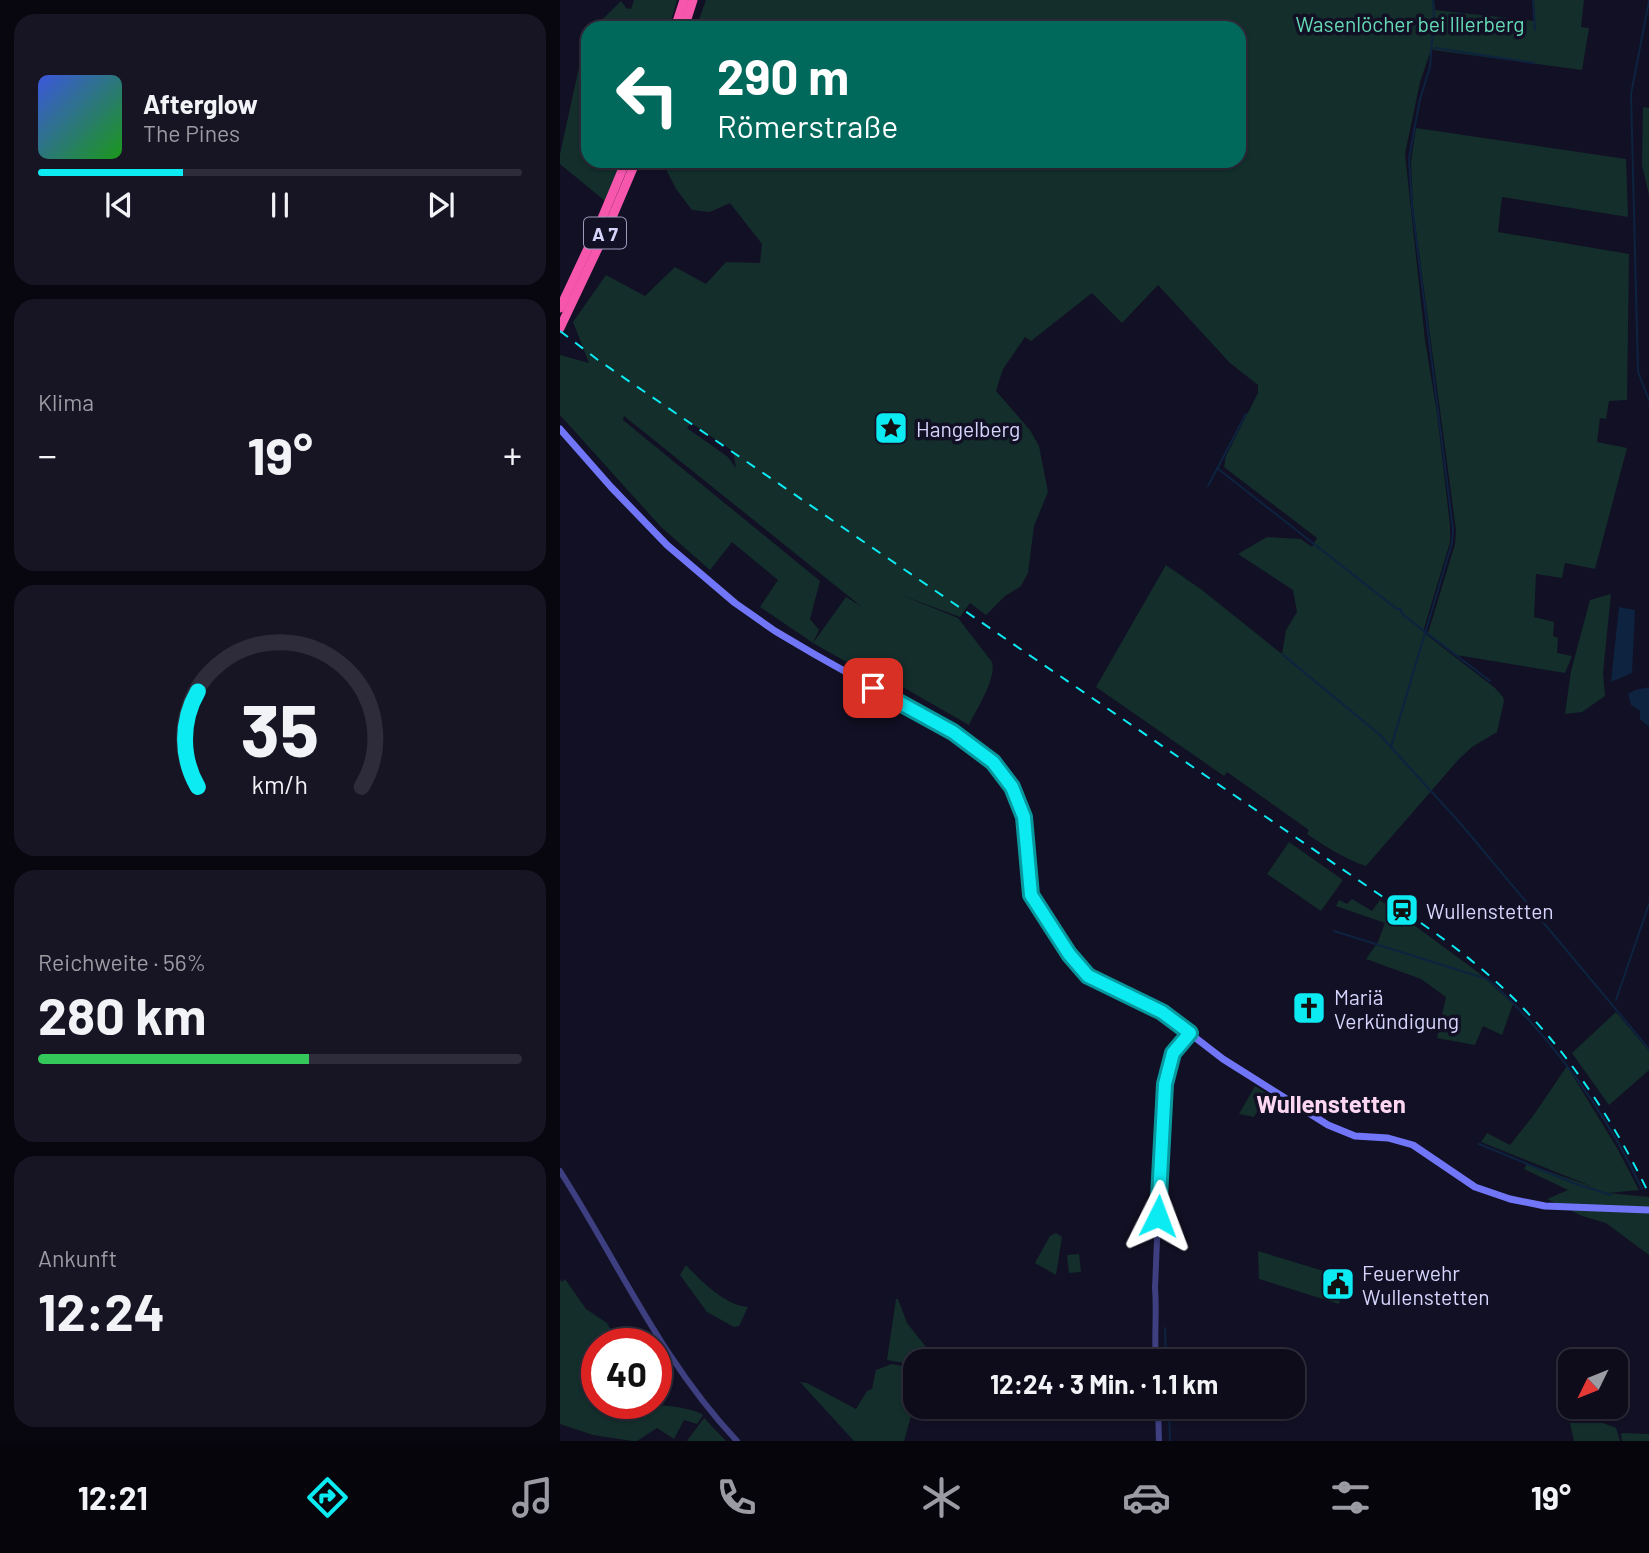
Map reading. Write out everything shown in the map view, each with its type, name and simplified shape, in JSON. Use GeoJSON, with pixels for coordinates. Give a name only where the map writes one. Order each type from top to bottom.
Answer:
{"type":"FeatureCollection","features":[{"type":"Feature","properties":{"kind":"highway"},"geometry":{"type":"LineString","coordinates":[[677,21],[684,0]]}},
{"type":"Feature","properties":{"kind":"highway"},"geometry":{"type":"LineString","coordinates":[[686,21],[693,0]]}},
{"type":"Feature","properties":{"kind":"highway","name":"A 7"},"geometry":{"type":"LineString","coordinates":[[560,328],[565,304],[623,168]]}},
{"type":"Feature","properties":{"kind":"highway","name":"A 7"},"geometry":{"type":"LineString","coordinates":[[565,304],[633,168]]}},
{"type":"Feature","properties":{"kind":"main road"},"geometry":{"type":"LineString","coordinates":[[560,429],[635,512],[696,572],[775,631],[953,732],[993,762],[1012,787],[1024,817],[1031,895],[1069,954],[1088,976],[1162,1012],[1223,1059],[1328,1125],[1355,1136],[1388,1138],[1413,1145],[1475,1187],[1510,1199],[1545,1206],[1649,1210]]}},
{"type":"Feature","properties":{"kind":"street"},"geometry":{"type":"LineString","coordinates":[[1155,1349],[1155,1288],[1163,1101],[1173,1053],[1190,1033]]}},
{"type":"Feature","properties":{"kind":"street"},"geometry":{"type":"LineString","coordinates":[[560,1171],[660,1341],[700,1399],[737,1441]]}},
{"type":"Feature","properties":{"kind":"street"},"geometry":{"type":"LineString","coordinates":[[1158,1419],[1159,1441]]}},
{"type":"Feature","properties":{"kind":"green space"},"geometry":{"type":"Polygon","coordinates":[[[634,0],[677,0],[671,21],[601,21],[621,1],[626,8],[631,9],[634,0]]]}},
{"type":"Feature","properties":{"kind":"green space","name":"Wasenlöcher bei Illerberg"},"geometry":{"type":"Polygon","coordinates":[[[706,0],[1434,0],[1435,10],[1535,21],[1534,0],[1584,0],[1581,27],[1589,28],[1582,70],[1433,50],[1432,47],[1420,82],[1405,154],[1425,340],[1437,413],[1450,525],[1450,542],[1423,632],[1503,697],[1497,732],[1472,747],[1459,759],[1366,866],[1314,839],[1307,834],[1309,830],[1227,772],[1224,776],[1096,687],[1166,565],[1282,654],[1286,630],[1297,612],[1293,590],[1238,554],[1267,537],[1301,539],[1312,547],[1317,538],[1224,467],[1226,456],[1258,393],[1258,385],[1230,363],[1158,285],[1122,323],[1092,293],[1031,341],[1025,337],[1003,369],[996,391],[1030,430],[1039,446],[1048,492],[1034,526],[1028,573],[1021,586],[1005,596],[986,615],[970,603],[960,617],[901,595],[958,618],[992,662],[989,685],[969,725],[871,669],[866,673],[813,643],[760,607],[778,580],[732,542],[710,570],[661,527],[560,415],[560,355],[589,363],[573,322],[606,275],[645,296],[675,267],[706,284],[726,262],[760,263],[762,244],[730,203],[710,212],[692,210],[676,189],[666,168],[1246,168],[1246,21],[698,21],[706,0]],[[624,416],[623,420],[820,581],[810,619],[819,630],[813,643],[846,597],[862,607],[624,416]],[[691,423],[687,428],[728,457],[736,468],[733,451],[691,423]]]}},
{"type":"Feature","properties":{"kind":"green space"},"geometry":{"type":"Polygon","coordinates":[[[581,58],[581,168],[619,168],[605,201],[560,164],[581,58]]]}},
{"type":"Feature","properties":{"kind":"green space"},"geometry":{"type":"Polygon","coordinates":[[[1643,107],[1649,108],[1649,195],[1642,165],[1643,107]]]}},
{"type":"Feature","properties":{"kind":"green space"},"geometry":{"type":"Polygon","coordinates":[[[1416,128],[1626,159],[1628,217],[1502,197],[1498,232],[1629,254],[1627,400],[1609,401],[1606,419],[1600,418],[1597,442],[1627,448],[1595,569],[1565,563],[1562,578],[1536,574],[1534,617],[1554,622],[1553,636],[1558,638],[1557,653],[1572,656],[1565,673],[1456,655],[1428,633],[1455,544],[1456,530],[1413,207],[1411,161],[1416,128]]]}},
{"type":"Feature","properties":{"kind":"green space"},"geometry":{"type":"Polygon","coordinates":[[[1611,594],[1603,673],[1605,696],[1582,712],[1565,714],[1571,671],[1590,600],[1611,594]]]}},
{"type":"Feature","properties":{"kind":"green space"},"geometry":{"type":"Polygon","coordinates":[[[1289,842],[1343,880],[1321,911],[1267,874],[1289,842]]]}},
{"type":"Feature","properties":{"kind":"green space"},"geometry":{"type":"Polygon","coordinates":[[[1352,899],[1372,911],[1380,900],[1479,973],[1513,1004],[1502,1035],[1483,1026],[1475,1045],[1437,1038],[1446,997],[1421,979],[1366,959],[1378,942],[1385,923],[1336,906],[1339,900],[1347,904],[1352,899]]]}},
{"type":"Feature","properties":{"kind":"green space"},"geometry":{"type":"Polygon","coordinates":[[[1616,1012],[1649,1051],[1649,1070],[1609,1105],[1572,1053],[1616,1012]]]}},
{"type":"Feature","properties":{"kind":"green space"},"geometry":{"type":"Polygon","coordinates":[[[1567,1066],[1639,1190],[1608,1193],[1649,1197],[1649,1255],[1606,1223],[1582,1216],[1547,1199],[1568,1190],[1524,1169],[1527,1164],[1596,1188],[1481,1142],[1487,1133],[1510,1145],[1567,1066]]]}},
{"type":"Feature","properties":{"kind":"green space"},"geometry":{"type":"Polygon","coordinates":[[[1255,1086],[1268,1094],[1254,1117],[1239,1114],[1255,1086]]]}},
{"type":"Feature","properties":{"kind":"green space"},"geometry":{"type":"Polygon","coordinates":[[[1056,1233],[1062,1237],[1056,1275],[1035,1263],[1050,1236],[1056,1233]]]}},
{"type":"Feature","properties":{"kind":"green space"},"geometry":{"type":"Polygon","coordinates":[[[1258,1251],[1327,1272],[1324,1285],[1343,1290],[1339,1304],[1259,1279],[1258,1251]]]}},
{"type":"Feature","properties":{"kind":"green space"},"geometry":{"type":"Polygon","coordinates":[[[1079,1254],[1081,1272],[1069,1273],[1067,1255],[1079,1254]]]}},
{"type":"Feature","properties":{"kind":"green space"},"geometry":{"type":"Polygon","coordinates":[[[686,1265],[723,1297],[748,1307],[739,1326],[734,1327],[707,1312],[680,1275],[686,1265]]]}},
{"type":"Feature","properties":{"kind":"green space"},"geometry":{"type":"Polygon","coordinates":[[[560,1279],[562,1282],[565,1279],[586,1309],[607,1323],[610,1328],[581,1328],[581,1419],[672,1419],[672,1407],[703,1415],[697,1424],[684,1420],[674,1439],[657,1428],[637,1441],[632,1441],[593,1435],[560,1424],[560,1279]]]}},
{"type":"Feature","properties":{"kind":"green space"},"geometry":{"type":"Polygon","coordinates":[[[898,1299],[907,1323],[928,1349],[903,1349],[903,1363],[887,1360],[898,1299]]]}},
{"type":"Feature","properties":{"kind":"green space"},"geometry":{"type":"Polygon","coordinates":[[[892,1364],[903,1366],[903,1419],[910,1419],[904,1441],[854,1441],[800,1382],[807,1383],[856,1409],[867,1391],[872,1389],[876,1370],[892,1364]]]}},
{"type":"Feature","properties":{"kind":"green space"},"geometry":{"type":"Polygon","coordinates":[[[704,1418],[726,1441],[687,1441],[704,1418]]]}},
{"type":"Feature","properties":{"kind":"green space"},"geometry":{"type":"Polygon","coordinates":[[[1570,1423],[1603,1423],[1616,1428],[1620,1441],[1574,1441],[1570,1423]]]}},
{"type":"Feature","properties":{"kind":"green space"},"geometry":{"type":"Polygon","coordinates":[[[1621,1433],[1649,1434],[1649,1441],[1622,1441],[1621,1433]]]}},
{"type":"Feature","properties":{"kind":"water"},"geometry":{"type":"Polygon","coordinates":[[[1619,607],[1635,610],[1632,673],[1611,682],[1619,607]]]}},
{"type":"Feature","properties":{"kind":"water"},"geometry":{"type":"Polygon","coordinates":[[[1649,687],[1649,727],[1640,719],[1640,711],[1631,705],[1628,694],[1649,687]]]}},
{"type":"Feature","properties":{"kind":"waterway"},"geometry":{"type":"LineString","coordinates":[[1433,0],[1434,15]]}},
{"type":"Feature","properties":{"kind":"waterway"},"geometry":{"type":"LineString","coordinates":[[1533,0],[1535,30]]}},
{"type":"Feature","properties":{"kind":"waterway"},"geometry":{"type":"LineString","coordinates":[[1649,1],[1631,94],[1638,372],[1649,400]]}},
{"type":"Feature","properties":{"kind":"waterway"},"geometry":{"type":"LineString","coordinates":[[1409,158],[1420,99],[1430,67],[1434,15]]}},
{"type":"Feature","properties":{"kind":"waterway"},"geometry":{"type":"LineString","coordinates":[[1435,48],[1534,63]]}},
{"type":"Feature","properties":{"kind":"waterway"},"geometry":{"type":"LineString","coordinates":[[1391,747],[1452,543],[1453,529],[1412,206],[1409,160]]}},
{"type":"Feature","properties":{"kind":"waterway"},"geometry":{"type":"LineString","coordinates":[[1208,486],[1246,414]]}},
{"type":"Feature","properties":{"kind":"waterway"},"geometry":{"type":"LineString","coordinates":[[1217,468],[1490,681]]}},
{"type":"Feature","properties":{"kind":"waterway"},"geometry":{"type":"LineString","coordinates":[[1283,655],[1379,734],[1461,824],[1649,1049]]}},
{"type":"Feature","properties":{"kind":"waterway"},"geometry":{"type":"LineString","coordinates":[[1616,1000],[1649,904]]}},
{"type":"Feature","properties":{"kind":"waterway"},"geometry":{"type":"LineString","coordinates":[[1334,931],[1487,979],[1493,984],[1529,1020],[1562,1059],[1606,1122],[1642,1189]]}},
{"type":"Feature","properties":{"kind":"waterway"},"geometry":{"type":"LineString","coordinates":[[1479,1144],[1576,1184],[1611,1195]]}},
{"type":"Feature","properties":{"kind":"waterway"},"geometry":{"type":"LineString","coordinates":[[1165,1328],[1166,1349]]}},
{"type":"Feature","properties":{"kind":"waterway"},"geometry":{"type":"LineString","coordinates":[[1169,1419],[1170,1441]]}},
{"type":"Feature","properties":{"kind":"railway"},"geometry":{"type":"LineString","coordinates":[[560,331],[598,360],[1448,942],[1516,1001],[1561,1051],[1600,1106],[1649,1194]]}},
{"type":"Feature","properties":{"kind":"place","name":"Hangelberg"},"geometry":{"type":"Point","coordinates":[891,428]}},
{"type":"Feature","properties":{"kind":"place","name":"Wullenstetten"},"geometry":{"type":"Point","coordinates":[1402,910]}},
{"type":"Feature","properties":{"kind":"place","name":"Mariä Verkündigung"},"geometry":{"type":"Point","coordinates":[1309,1008]}},
{"type":"Feature","properties":{"kind":"place","name":"Feuerwehr Wullenstetten"},"geometry":{"type":"Point","coordinates":[1338,1284]}},
{"type":"Feature","properties":{"kind":"district","name":"Wullenstetten"},"geometry":{"type":"Point","coordinates":[1331,1103]}},
{"type":"Feature","properties":{"kind":"route"},"geometry":{"type":"LineString","coordinates":[[873,688],[953,732],[993,762],[1012,787],[1024,817],[1029,885],[1034,903],[1069,954],[1088,976],[1162,1012],[1190,1033],[1173,1053],[1165,1084],[1158,1216]]}}]}
